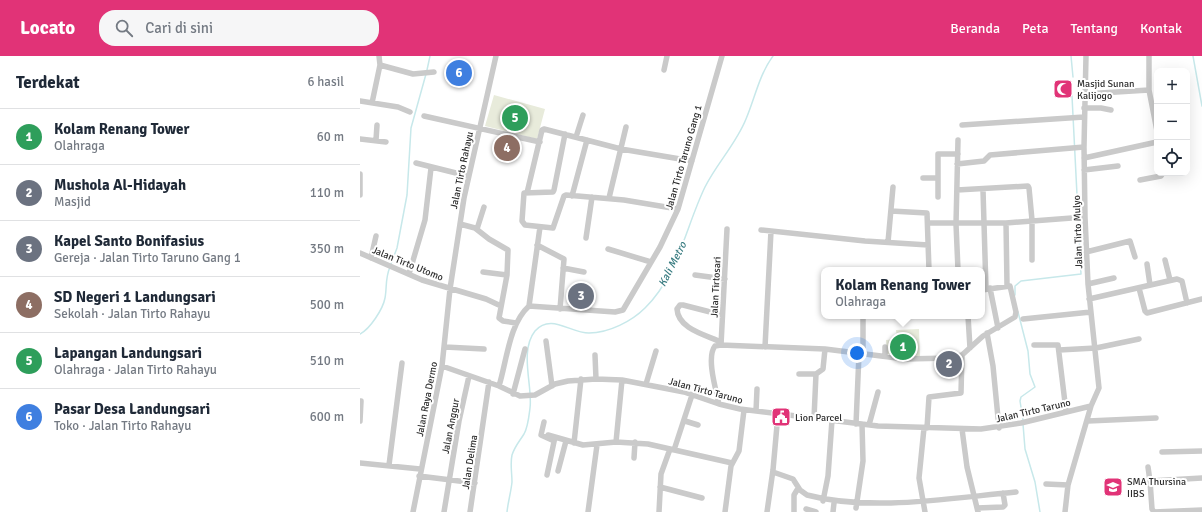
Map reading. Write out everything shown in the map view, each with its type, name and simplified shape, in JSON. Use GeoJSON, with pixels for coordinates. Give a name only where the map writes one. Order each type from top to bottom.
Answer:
{"type":"FeatureCollection","features":[{"type":"Feature","properties":{"kind":"street"},"geometry":{"type":"LineString","coordinates":[[372,103],[380,65],[379,56]]}},
{"type":"Feature","properties":{"kind":"street","name":"Jalan Tirto Rahayu"},"geometry":{"type":"LineString","coordinates":[[450,289],[468,176],[490,87],[496,56]]}},
{"type":"Feature","properties":{"kind":"street"},"geometry":{"type":"LineString","coordinates":[[664,70],[667,56]]}},
{"type":"Feature","properties":{"kind":"street","name":"Jalan Tirto Taruno Gang 1"},"geometry":{"type":"LineString","coordinates":[[529,306],[622,311],[660,247],[678,209],[701,134],[722,56]]}},
{"type":"Feature","properties":{"kind":"street","name":"Jalan Tirto Mulyo"},"geometry":{"type":"LineString","coordinates":[[1065,512],[1068,485],[1088,421],[1091,406],[1099,388],[1096,348],[1089,298],[1086,252],[1081,218],[1084,158],[1078,148],[1084,117],[1086,56]]}},
{"type":"Feature","properties":{"kind":"street"},"geometry":{"type":"LineString","coordinates":[[1150,56],[1149,90],[1154,116]]}},
{"type":"Feature","properties":{"kind":"street"},"geometry":{"type":"LineString","coordinates":[[380,65],[413,74],[432,72]]}},
{"type":"Feature","properties":{"kind":"street"},"geometry":{"type":"LineString","coordinates":[[1084,94],[1149,90]]}},
{"type":"Feature","properties":{"kind":"street"},"geometry":{"type":"LineString","coordinates":[[360,100],[398,107],[410,112]]}},
{"type":"Feature","properties":{"kind":"street"},"geometry":{"type":"LineString","coordinates":[[1084,108],[1101,108],[1111,110]]}},
{"type":"Feature","properties":{"kind":"street"},"geometry":{"type":"LineString","coordinates":[[576,137],[583,115]]}},
{"type":"Feature","properties":{"kind":"street"},"geometry":{"type":"LineString","coordinates":[[424,116],[540,142]]}},
{"type":"Feature","properties":{"kind":"street"},"geometry":{"type":"LineString","coordinates":[[962,125],[1084,117]]}},
{"type":"Feature","properties":{"kind":"street"},"geometry":{"type":"LineString","coordinates":[[376,140],[377,125]]}},
{"type":"Feature","properties":{"kind":"street"},"geometry":{"type":"LineString","coordinates":[[609,198],[626,127]]}},
{"type":"Feature","properties":{"kind":"street"},"geometry":{"type":"LineString","coordinates":[[678,209],[609,198],[564,196],[553,228],[525,225],[522,221],[524,193],[527,193],[542,129],[621,149],[692,161]]}},
{"type":"Feature","properties":{"kind":"street"},"geometry":{"type":"LineString","coordinates":[[527,193],[553,192],[565,134]]}},
{"type":"Feature","properties":{"kind":"street"},"geometry":{"type":"LineString","coordinates":[[360,139],[386,142]]}},
{"type":"Feature","properties":{"kind":"street"},"geometry":{"type":"LineString","coordinates":[[572,196],[587,140]]}},
{"type":"Feature","properties":{"kind":"street"},"geometry":{"type":"LineString","coordinates":[[958,140],[956,224],[958,267]]}},
{"type":"Feature","properties":{"kind":"street"},"geometry":{"type":"LineString","coordinates":[[1084,158],[1154,143]]}},
{"type":"Feature","properties":{"kind":"street"},"geometry":{"type":"LineString","coordinates":[[957,164],[984,162],[990,155],[1078,148]]}},
{"type":"Feature","properties":{"kind":"street"},"geometry":{"type":"LineString","coordinates":[[938,197],[938,154],[958,154]]}},
{"type":"Feature","properties":{"kind":"street"},"geometry":{"type":"LineString","coordinates":[[416,163],[431,168],[468,176]]}},
{"type":"Feature","properties":{"kind":"street"},"geometry":{"type":"LineString","coordinates":[[1084,170],[1118,166]]}},
{"type":"Feature","properties":{"kind":"street"},"geometry":{"type":"LineString","coordinates":[[409,274],[425,220],[431,168]]}},
{"type":"Feature","properties":{"kind":"street"},"geometry":{"type":"LineString","coordinates":[[360,174],[360,195]]}},
{"type":"Feature","properties":{"kind":"street"},"geometry":{"type":"LineString","coordinates":[[1140,180],[1161,176]]}},
{"type":"Feature","properties":{"kind":"street"},"geometry":{"type":"LineString","coordinates":[[923,178],[938,178]]}},
{"type":"Feature","properties":{"kind":"street"},"geometry":{"type":"LineString","coordinates":[[957,190],[983,190],[1028,186],[1031,191],[1032,260]]}},
{"type":"Feature","properties":{"kind":"street"},"geometry":{"type":"LineString","coordinates":[[888,242],[893,187]]}},
{"type":"Feature","properties":{"kind":"street"},"geometry":{"type":"LineString","coordinates":[[983,190],[986,289],[998,328]]}},
{"type":"Feature","properties":{"kind":"street"},"geometry":{"type":"LineString","coordinates":[[586,238],[592,197]]}},
{"type":"Feature","properties":{"kind":"street"},"geometry":{"type":"LineString","coordinates":[[477,229],[484,208]]}},
{"type":"Feature","properties":{"kind":"street"},"geometry":{"type":"LineString","coordinates":[[891,211],[924,212],[929,216],[929,267]]}},
{"type":"Feature","properties":{"kind":"street"},"geometry":{"type":"LineString","coordinates":[[928,223],[1006,223],[1032,220],[1081,218]]}},
{"type":"Feature","properties":{"kind":"street"},"geometry":{"type":"LineString","coordinates":[[1006,223],[1007,286]]}},
{"type":"Feature","properties":{"kind":"street"},"geometry":{"type":"LineString","coordinates":[[460,224],[477,229],[489,239],[508,250],[507,275],[500,319],[516,323]]}},
{"type":"Feature","properties":{"kind":"street"},"geometry":{"type":"LineString","coordinates":[[499,386],[516,323],[529,306],[540,227]]}},
{"type":"Feature","properties":{"kind":"street","name":"Jalan Tirtosari"},"geometry":{"type":"LineString","coordinates":[[721,343],[727,229]]}},
{"type":"Feature","properties":{"kind":"street"},"geometry":{"type":"LineString","coordinates":[[761,230],[928,245]]}},
{"type":"Feature","properties":{"kind":"street"},"geometry":{"type":"LineString","coordinates":[[765,348],[771,231]]}},
{"type":"Feature","properties":{"kind":"street"},"geometry":{"type":"LineString","coordinates":[[371,258],[376,236]]}},
{"type":"Feature","properties":{"kind":"street"},"geometry":{"type":"LineString","coordinates":[[1086,252],[1130,241],[1135,257]]}},
{"type":"Feature","properties":{"kind":"street"},"geometry":{"type":"LineString","coordinates":[[537,245],[563,257],[560,308]]}},
{"type":"Feature","properties":{"kind":"street"},"geometry":{"type":"LineString","coordinates":[[608,249],[651,262]]}},
{"type":"Feature","properties":{"kind":"street","name":"Jalan Tirto Utomo"},"geometry":{"type":"LineString","coordinates":[[360,253],[409,274],[450,289],[486,299],[501,306]]}},
{"type":"Feature","properties":{"kind":"street"},"geometry":{"type":"LineString","coordinates":[[1165,260],[1170,280]]}},
{"type":"Feature","properties":{"kind":"street"},"geometry":{"type":"LineString","coordinates":[[1147,264],[1150,285]]}},
{"type":"Feature","properties":{"kind":"street"},"geometry":{"type":"LineString","coordinates":[[563,268],[584,272]]}},
{"type":"Feature","properties":{"kind":"street"},"geometry":{"type":"LineString","coordinates":[[483,272],[507,275]]}},
{"type":"Feature","properties":{"kind":"street"},"geometry":{"type":"LineString","coordinates":[[695,275],[725,278]]}},
{"type":"Feature","properties":{"kind":"street"},"geometry":{"type":"LineString","coordinates":[[1088,284],[1114,278]]}},
{"type":"Feature","properties":{"kind":"street"},"geometry":{"type":"LineString","coordinates":[[1089,298],[1180,279],[1187,303]]}},
{"type":"Feature","properties":{"kind":"street"},"geometry":{"type":"LineString","coordinates":[[925,512],[919,478],[929,397],[958,395],[961,393],[962,357],[974,342],[988,336],[1013,319],[1016,314],[1011,288],[1007,286],[986,289]]}},
{"type":"Feature","properties":{"kind":"street"},"geometry":{"type":"LineString","coordinates":[[1139,288],[1144,311],[1147,313],[1202,299]]}},
{"type":"Feature","properties":{"kind":"street","name":"Jalan Raya Dermo"},"geometry":{"type":"LineString","coordinates":[[413,512],[420,469],[442,366],[450,289]]}},
{"type":"Feature","properties":{"kind":"street"},"geometry":{"type":"LineString","coordinates":[[722,315],[683,305],[677,309],[684,324],[721,343],[765,348],[825,349],[912,360],[962,357]]}},
{"type":"Feature","properties":{"kind":"street"},"geometry":{"type":"LineString","coordinates":[[1023,318],[1091,312]]}},
{"type":"Feature","properties":{"kind":"street"},"geometry":{"type":"LineString","coordinates":[[856,424],[863,319]]}},
{"type":"Feature","properties":{"kind":"street"},"geometry":{"type":"LineString","coordinates":[[968,319],[970,348]]}},
{"type":"Feature","properties":{"kind":"street"},"geometry":{"type":"LineString","coordinates":[[988,336],[999,428]]}},
{"type":"Feature","properties":{"kind":"street"},"geometry":{"type":"LineString","coordinates":[[1059,350],[1096,348],[1139,339]]}},
{"type":"Feature","properties":{"kind":"street"},"geometry":{"type":"LineString","coordinates":[[546,341],[552,386]]}},
{"type":"Feature","properties":{"kind":"street"},"geometry":{"type":"LineString","coordinates":[[718,404],[712,356],[714,348],[721,343]]}},
{"type":"Feature","properties":{"kind":"street"},"geometry":{"type":"LineString","coordinates":[[1034,344],[1057,345],[1059,350],[1066,411]]}},
{"type":"Feature","properties":{"kind":"street"},"geometry":{"type":"LineString","coordinates":[[445,347],[484,349]]}},
{"type":"Feature","properties":{"kind":"street"},"geometry":{"type":"LineString","coordinates":[[885,347],[885,356]]}},
{"type":"Feature","properties":{"kind":"street"},"geometry":{"type":"LineString","coordinates":[[513,394],[525,349]]}},
{"type":"Feature","properties":{"kind":"street"},"geometry":{"type":"LineString","coordinates":[[799,374],[816,374],[823,369],[825,349]]}},
{"type":"Feature","properties":{"kind":"street"},"geometry":{"type":"LineString","coordinates":[[646,384],[656,351]]}},
{"type":"Feature","properties":{"kind":"street"},"geometry":{"type":"LineString","coordinates":[[595,355],[596,379]]}},
{"type":"Feature","properties":{"kind":"street"},"geometry":{"type":"LineString","coordinates":[[389,465],[402,363]]}},
{"type":"Feature","properties":{"kind":"street","name":"Jalan Tirto Taruno"},"geometry":{"type":"LineString","coordinates":[[442,366],[489,382],[513,394],[527,396],[535,396],[558,383],[581,379],[622,380],[692,395],[718,404],[744,410],[865,425],[962,429],[999,428],[1091,406]]}},
{"type":"Feature","properties":{"kind":"street"},"geometry":{"type":"LineString","coordinates":[[814,418],[816,374]]}},
{"type":"Feature","properties":{"kind":"street","name":"Jalan Anggur"},"geometry":{"type":"LineString","coordinates":[[444,512],[448,480],[469,376]]}},
{"type":"Feature","properties":{"kind":"street"},"geometry":{"type":"LineString","coordinates":[[574,443],[581,379]]}},
{"type":"Feature","properties":{"kind":"street"},"geometry":{"type":"LineString","coordinates":[[616,442],[622,380]]}},
{"type":"Feature","properties":{"kind":"street","name":"Jalan Delima"},"geometry":{"type":"LineString","coordinates":[[470,512],[486,414],[489,382]]}},
{"type":"Feature","properties":{"kind":"street"},"geometry":{"type":"LineString","coordinates":[[756,411],[757,389]]}},
{"type":"Feature","properties":{"kind":"street"},"geometry":{"type":"LineString","coordinates":[[856,508],[863,461],[865,425],[878,392]]}},
{"type":"Feature","properties":{"kind":"street"},"geometry":{"type":"LineString","coordinates":[[659,512],[661,474],[685,421],[692,395]]}},
{"type":"Feature","properties":{"kind":"street"},"geometry":{"type":"LineString","coordinates":[[360,421],[361,401]]}},
{"type":"Feature","properties":{"kind":"street"},"geometry":{"type":"LineString","coordinates":[[725,512],[732,463],[737,457],[739,451],[744,410]]}},
{"type":"Feature","properties":{"kind":"street"},"geometry":{"type":"LineString","coordinates":[[767,512],[773,472],[778,414]]}},
{"type":"Feature","properties":{"kind":"street"},"geometry":{"type":"LineString","coordinates":[[1088,421],[1156,418]]}},
{"type":"Feature","properties":{"kind":"street"},"geometry":{"type":"LineString","coordinates":[[823,501],[828,476],[832,420]]}},
{"type":"Feature","properties":{"kind":"street"},"geometry":{"type":"LineString","coordinates":[[685,421],[698,425]]}},
{"type":"Feature","properties":{"kind":"street"},"geometry":{"type":"LineString","coordinates":[[544,422],[542,436],[555,439],[574,443],[597,445],[616,442],[635,442],[732,463]]}},
{"type":"Feature","properties":{"kind":"street"},"geometry":{"type":"LineString","coordinates":[[962,429],[967,467],[977,510],[1004,506],[1003,493]]}},
{"type":"Feature","properties":{"kind":"street"},"geometry":{"type":"LineString","coordinates":[[548,435],[555,439]]}},
{"type":"Feature","properties":{"kind":"street"},"geometry":{"type":"LineString","coordinates":[[547,475],[555,439]]}},
{"type":"Feature","properties":{"kind":"street"},"geometry":{"type":"LineString","coordinates":[[558,471],[566,441]]}},
{"type":"Feature","properties":{"kind":"street"},"geometry":{"type":"LineString","coordinates":[[634,458],[635,442]]}},
{"type":"Feature","properties":{"kind":"street"},"geometry":{"type":"LineString","coordinates":[[588,512],[597,445]]}},
{"type":"Feature","properties":{"kind":"street"},"geometry":{"type":"LineString","coordinates":[[1162,452],[1202,451]]}},
{"type":"Feature","properties":{"kind":"street"},"geometry":{"type":"LineString","coordinates":[[360,463],[420,469]]}},
{"type":"Feature","properties":{"kind":"street"},"geometry":{"type":"LineString","coordinates":[[1148,467],[1153,510],[1167,512],[1202,510]]}},
{"type":"Feature","properties":{"kind":"street"},"geometry":{"type":"LineString","coordinates":[[773,472],[793,479],[800,490],[807,495],[823,501],[856,508],[924,503],[1016,492]]}},
{"type":"Feature","properties":{"kind":"street"},"geometry":{"type":"LineString","coordinates":[[419,476],[475,483]]}},
{"type":"Feature","properties":{"kind":"street"},"geometry":{"type":"LineString","coordinates":[[1150,481],[1202,478]]}},
{"type":"Feature","properties":{"kind":"street"},"geometry":{"type":"LineString","coordinates":[[1046,484],[1068,485]]}},
{"type":"Feature","properties":{"kind":"street"},"geometry":{"type":"LineString","coordinates":[[660,487],[702,498]]}},
{"type":"Feature","properties":{"kind":"street"},"geometry":{"type":"LineString","coordinates":[[794,512],[794,495],[797,490],[800,490]]}},
{"type":"Feature","properties":{"kind":"street"},"geometry":{"type":"LineString","coordinates":[[833,512],[834,503]]}},
{"type":"Feature","properties":{"kind":"street"},"geometry":{"type":"LineString","coordinates":[[806,509],[816,512]]}},
{"type":"Feature","properties":{"kind":"green space"},"geometry":{"type":"Polygon","coordinates":[[[494,95],[545,109],[537,139],[485,126],[494,95]]]}},
{"type":"Feature","properties":{"kind":"green space"},"geometry":{"type":"Polygon","coordinates":[[[919,329],[920,358],[887,354],[886,340],[897,339],[896,330],[919,329]]]}},
{"type":"Feature","properties":{"kind":"waterway"},"geometry":{"type":"LineString","coordinates":[[427,70],[430,56]]}},
{"type":"Feature","properties":{"kind":"waterway","name":"Kali Metro"},"geometry":{"type":"LineString","coordinates":[[507,512],[512,482],[512,455],[524,434],[529,418],[530,399],[527,359],[530,339],[535,331],[541,326],[548,324],[561,325],[589,333],[612,329],[627,322],[645,308],[666,281],[705,187],[742,128],[764,71],[773,56]]}},
{"type":"Feature","properties":{"kind":"waterway"},"geometry":{"type":"LineString","coordinates":[[1071,56],[1073,77]]}},
{"type":"Feature","properties":{"kind":"waterway"},"geometry":{"type":"LineString","coordinates":[[1193,56],[1202,106]]}},
{"type":"Feature","properties":{"kind":"waterway"},"geometry":{"type":"LineString","coordinates":[[391,264],[397,248],[407,195],[411,128],[426,74]]}},
{"type":"Feature","properties":{"kind":"waterway"},"geometry":{"type":"LineString","coordinates":[[1015,295],[1015,286],[1021,281],[1081,274],[1072,96]]}},
{"type":"Feature","properties":{"kind":"waterway"},"geometry":{"type":"LineString","coordinates":[[360,334],[368,328],[382,308],[390,267]]}},
{"type":"Feature","properties":{"kind":"waterway"},"geometry":{"type":"LineString","coordinates":[[1018,312],[1028,351],[1030,374],[1035,387],[1021,397],[1020,401],[1023,420]]}},
{"type":"Feature","properties":{"kind":"waterway"},"geometry":{"type":"LineString","coordinates":[[1023,424],[1025,449],[1035,482],[1040,512]]}},
{"type":"Feature","properties":{"kind":"place","name":"Pasar Desa Landungsari"},"geometry":{"type":"Point","coordinates":[459,73]}},
{"type":"Feature","properties":{"kind":"place","name":"Masjid Sunan Kalijogo"},"geometry":{"type":"Point","coordinates":[1063,89]}},
{"type":"Feature","properties":{"kind":"place","name":"Lapangan Landungsari"},"geometry":{"type":"Point","coordinates":[515,118]}},
{"type":"Feature","properties":{"kind":"place","name":"SD Negeri 1 Landungsari"},"geometry":{"type":"Point","coordinates":[507,148]}},
{"type":"Feature","properties":{"kind":"place","name":"Kapel Santo Bonifasius"},"geometry":{"type":"Point","coordinates":[581,296]}},
{"type":"Feature","properties":{"kind":"place","name":"Kolam Renang Tower"},"geometry":{"type":"Point","coordinates":[903,347]}},
{"type":"Feature","properties":{"kind":"place","name":"Mushola Al-Hidayah"},"geometry":{"type":"Point","coordinates":[949,364]}},
{"type":"Feature","properties":{"kind":"place","name":"Lion Parcel"},"geometry":{"type":"Point","coordinates":[781,417]}},
{"type":"Feature","properties":{"kind":"place","name":"SMA Thursina IIBS"},"geometry":{"type":"Point","coordinates":[1113,487]}}]}
